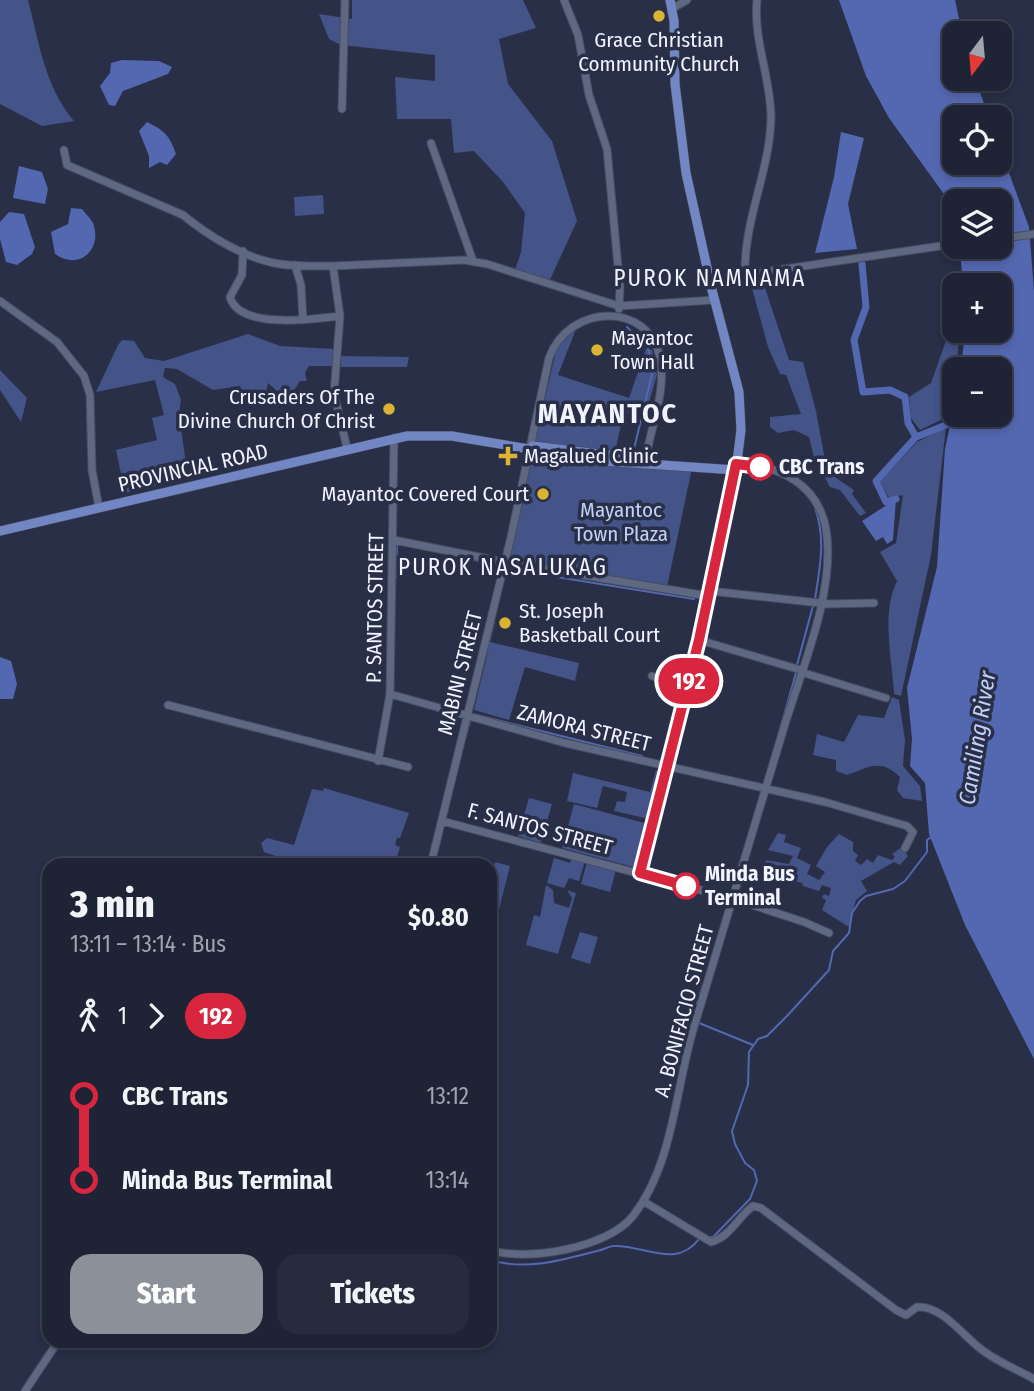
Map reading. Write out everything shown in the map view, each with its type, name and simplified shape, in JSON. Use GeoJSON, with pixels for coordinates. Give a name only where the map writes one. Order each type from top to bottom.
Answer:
{"type":"FeatureCollection","features":[{"type":"Feature","properties":{"kind":"main road"},"geometry":{"type":"LineString","coordinates":[[671,4],[675,85],[685,165],[709,280],[739,392],[739,466]]}},
{"type":"Feature","properties":{"kind":"main road","name":"PROVINCIAL ROAD"},"geometry":{"type":"LineString","coordinates":[[0,531],[394,438],[441,435],[529,449],[533,446],[584,456],[739,466]]}},
{"type":"Feature","properties":{"kind":"street"},"geometry":{"type":"LineString","coordinates":[[342,109],[345,0]]}},
{"type":"Feature","properties":{"kind":"street"},"geometry":{"type":"LineString","coordinates":[[564,0],[578,35],[589,95],[607,149],[620,306],[618,317],[626,318],[640,329],[653,343],[660,359],[660,393],[645,461]]}},
{"type":"Feature","properties":{"kind":"street"},"geometry":{"type":"LineString","coordinates":[[671,4],[687,0]]}},
{"type":"Feature","properties":{"kind":"street"},"geometry":{"type":"LineString","coordinates":[[745,273],[747,229],[771,120],[769,87],[756,34],[757,0]]}},
{"type":"Feature","properties":{"kind":"street"},"geometry":{"type":"LineString","coordinates":[[431,143],[473,261]]}},
{"type":"Feature","properties":{"kind":"street"},"geometry":{"type":"LineString","coordinates":[[64,150],[67,164],[183,215],[199,229],[271,263],[333,266],[473,261],[620,306],[714,300]]}},
{"type":"Feature","properties":{"kind":"street"},"geometry":{"type":"LineString","coordinates":[[1012,237],[1034,234]]}},
{"type":"Feature","properties":{"kind":"street"},"geometry":{"type":"LineString","coordinates":[[709,280],[942,246]]}},
{"type":"Feature","properties":{"kind":"street"},"geometry":{"type":"LineString","coordinates":[[243,251],[242,275],[230,301],[243,311],[265,319],[303,320],[340,316]]}},
{"type":"Feature","properties":{"kind":"street"},"geometry":{"type":"LineString","coordinates":[[295,265],[301,285],[303,320]]}},
{"type":"Feature","properties":{"kind":"street"},"geometry":{"type":"LineString","coordinates":[[333,266],[340,316],[334,393],[348,449]]}},
{"type":"Feature","properties":{"kind":"street"},"geometry":{"type":"LineString","coordinates":[[0,301],[57,342],[84,376],[90,396],[92,470],[99,508]]}},
{"type":"Feature","properties":{"kind":"street","name":"MABINI STREET"},"geometry":{"type":"LineString","coordinates":[[433,858],[555,344],[565,332],[583,320],[597,316],[618,317]]}},
{"type":"Feature","properties":{"kind":"street","name":"P. SANTOS STREET"},"geometry":{"type":"LineString","coordinates":[[378,761],[390,694],[394,438]]}},
{"type":"Feature","properties":{"kind":"street"},"geometry":{"type":"LineString","coordinates":[[640,873],[699,640],[739,466]]}},
{"type":"Feature","properties":{"kind":"street","name":"A. BONIFACIO STREET"},"geometry":{"type":"LineString","coordinates":[[497,1251],[514,1255],[530,1254],[597,1241],[619,1230],[643,1201],[666,1147],[689,1044],[821,603],[828,553],[826,528],[817,502],[808,490],[792,477],[739,466]]}},
{"type":"Feature","properties":{"kind":"street"},"geometry":{"type":"LineString","coordinates":[[394,540],[504,562],[709,594],[821,603],[874,603]]}},
{"type":"Feature","properties":{"kind":"street"},"geometry":{"type":"LineString","coordinates":[[699,640],[886,698]]}},
{"type":"Feature","properties":{"kind":"street"},"geometry":{"type":"LineString","coordinates":[[652,676],[688,685]]}},
{"type":"Feature","properties":{"kind":"street","name":"ZAMORA STREET"},"geometry":{"type":"LineString","coordinates":[[390,694],[529,734],[766,788],[907,826],[913,836],[905,848]]}},
{"type":"Feature","properties":{"kind":"street"},"geometry":{"type":"LineString","coordinates":[[168,705],[408,767]]}},
{"type":"Feature","properties":{"kind":"street","name":"F. SANTOS STREET"},"geometry":{"type":"LineString","coordinates":[[442,821],[734,899],[829,933]]}},
{"type":"Feature","properties":{"kind":"street"},"geometry":{"type":"LineString","coordinates":[[643,1201],[711,1242],[725,1235],[753,1206],[761,1208],[896,1310],[906,1315],[917,1307],[927,1308],[958,1328],[982,1351],[1034,1379]]}},
{"type":"Feature","properties":{"kind":"street"},"geometry":{"type":"LineString","coordinates":[[25,1391],[54,1348]]}},
{"type":"Feature","properties":{"kind":"green space"},"geometry":{"type":"Polygon","coordinates":[[[0,0],[28,0],[50,79],[64,108],[74,121],[42,126],[0,104],[0,0]]]}},
{"type":"Feature","properties":{"kind":"green space"},"geometry":{"type":"Polygon","coordinates":[[[352,0],[523,0],[536,28],[499,39],[508,84],[552,141],[577,221],[548,284],[514,273],[521,252],[525,213],[503,182],[474,151],[454,153],[451,119],[397,119],[395,77],[435,81],[435,55],[341,45],[329,39],[319,14],[352,19],[352,0]]]}},
{"type":"Feature","properties":{"kind":"green space"},"geometry":{"type":"Polygon","coordinates":[[[323,195],[324,214],[295,216],[294,197],[323,195]]]}},
{"type":"Feature","properties":{"kind":"green space"},"geometry":{"type":"Polygon","coordinates":[[[762,279],[789,360],[803,362],[826,465],[836,478],[854,490],[852,494],[866,513],[860,516],[840,490],[830,487],[814,457],[809,437],[794,430],[778,433],[770,427],[770,417],[801,414],[786,375],[780,374],[768,347],[750,281],[762,279]]]}},
{"type":"Feature","properties":{"kind":"green space"},"geometry":{"type":"Polygon","coordinates":[[[576,329],[558,375],[629,398],[646,349],[652,350],[657,375],[645,416],[624,411],[615,452],[534,444],[557,347],[576,329]]]}},
{"type":"Feature","properties":{"kind":"green space"},"geometry":{"type":"Polygon","coordinates":[[[248,334],[280,346],[335,349],[334,366],[309,366],[305,373],[307,381],[300,381],[293,392],[277,391],[268,383],[265,396],[243,395],[240,386],[213,390],[177,369],[165,368],[163,377],[175,384],[181,400],[179,414],[188,478],[125,493],[116,450],[157,440],[152,418],[164,415],[155,380],[96,392],[118,345],[122,340],[134,341],[145,358],[164,361],[248,334]]]}},
{"type":"Feature","properties":{"kind":"green space"},"geometry":{"type":"Polygon","coordinates":[[[945,343],[959,343],[957,357],[942,357],[942,419],[920,430],[911,418],[909,397],[931,383],[945,343]]]}},
{"type":"Feature","properties":{"kind":"green space"},"geometry":{"type":"Polygon","coordinates":[[[341,356],[409,357],[407,367],[341,367],[341,356]]]}},
{"type":"Feature","properties":{"kind":"green space"},"geometry":{"type":"Polygon","coordinates":[[[0,370],[27,398],[21,422],[0,390],[0,370]]]}},
{"type":"Feature","properties":{"kind":"green space"},"geometry":{"type":"Polygon","coordinates":[[[946,427],[931,555],[901,696],[894,694],[888,621],[897,581],[880,552],[896,543],[903,495],[889,498],[880,481],[917,442],[946,427]]]}},
{"type":"Feature","properties":{"kind":"green space","name":"Mayantoc Town Plaza"},"geometry":{"type":"Polygon","coordinates":[[[532,455],[692,468],[667,587],[509,560],[532,455]]]}},
{"type":"Feature","properties":{"kind":"green space"},"geometry":{"type":"Polygon","coordinates":[[[490,642],[579,663],[575,681],[525,667],[509,720],[474,710],[490,642]]]}},
{"type":"Feature","properties":{"kind":"green space"},"geometry":{"type":"Polygon","coordinates":[[[892,697],[899,700],[905,740],[903,766],[920,786],[922,801],[903,798],[897,790],[900,777],[887,768],[869,767],[847,775],[836,771],[836,760],[813,755],[817,734],[844,742],[858,715],[884,718],[892,697]]]}},
{"type":"Feature","properties":{"kind":"green space"},"geometry":{"type":"Polygon","coordinates":[[[656,770],[660,771],[649,819],[614,811],[617,801],[625,802],[627,792],[603,786],[597,808],[567,801],[573,773],[650,792],[656,770]]]}},
{"type":"Feature","properties":{"kind":"green space"},"geometry":{"type":"Polygon","coordinates":[[[324,788],[409,813],[395,845],[400,847],[397,858],[281,858],[264,852],[261,843],[267,838],[294,845],[312,789],[323,791],[324,788]]]}},
{"type":"Feature","properties":{"kind":"green space"},"geometry":{"type":"Polygon","coordinates":[[[529,798],[552,804],[541,843],[518,836],[529,798]]]}},
{"type":"Feature","properties":{"kind":"green space"},"geometry":{"type":"Polygon","coordinates":[[[574,804],[648,824],[637,868],[562,848],[574,804]]]}},
{"type":"Feature","properties":{"kind":"green space"},"geometry":{"type":"Polygon","coordinates":[[[778,833],[786,835],[784,842],[801,848],[797,858],[811,865],[807,874],[819,880],[825,872],[816,866],[827,847],[839,834],[853,842],[853,851],[858,855],[855,861],[861,865],[867,859],[873,863],[878,855],[892,860],[895,857],[892,854],[902,847],[908,856],[900,865],[894,862],[861,881],[867,891],[856,900],[849,927],[822,910],[826,900],[822,898],[824,894],[829,896],[831,888],[822,885],[819,891],[803,886],[802,883],[787,879],[788,872],[765,863],[766,860],[789,864],[793,856],[768,850],[778,833]]]}},
{"type":"Feature","properties":{"kind":"green space"},"geometry":{"type":"Polygon","coordinates":[[[572,857],[585,861],[579,881],[569,878],[564,888],[547,883],[554,858],[570,863],[572,857]]]}},
{"type":"Feature","properties":{"kind":"green space"},"geometry":{"type":"Polygon","coordinates":[[[587,862],[616,870],[610,892],[581,884],[587,862]]]}},
{"type":"Feature","properties":{"kind":"green space"},"geometry":{"type":"Polygon","coordinates":[[[497,863],[510,866],[497,917],[497,863]]]}},
{"type":"Feature","properties":{"kind":"green space"},"geometry":{"type":"Polygon","coordinates":[[[546,885],[553,890],[554,903],[569,908],[572,898],[567,890],[576,893],[558,954],[526,945],[534,915],[540,917],[546,885]]]}},
{"type":"Feature","properties":{"kind":"green space"},"geometry":{"type":"Polygon","coordinates":[[[580,932],[598,937],[590,964],[571,958],[580,932]]]}},
{"type":"Feature","properties":{"kind":"water","name":"Camiling River"},"geometry":{"type":"Polygon","coordinates":[[[839,0],[955,0],[959,21],[942,21],[942,91],[979,91],[985,105],[942,105],[942,175],[1010,175],[1029,227],[1034,291],[1034,1059],[965,925],[929,834],[925,783],[910,766],[912,739],[907,688],[937,567],[945,449],[950,427],[1012,427],[1012,357],[962,357],[964,343],[1012,343],[1012,273],[962,273],[961,262],[962,259],[1012,259],[1012,189],[942,189],[942,191],[889,118],[866,76],[839,0]]]}},
{"type":"Feature","properties":{"kind":"water"},"geometry":{"type":"Polygon","coordinates":[[[122,60],[159,61],[172,67],[168,74],[123,91],[115,106],[109,105],[100,86],[110,73],[111,63],[122,60]]]}},
{"type":"Feature","properties":{"kind":"water"},"geometry":{"type":"Polygon","coordinates":[[[147,122],[169,138],[176,154],[167,165],[160,162],[149,168],[149,156],[139,131],[147,122]]]}},
{"type":"Feature","properties":{"kind":"water"},"geometry":{"type":"Polygon","coordinates":[[[841,132],[864,138],[848,204],[857,249],[815,253],[834,177],[841,132]]]}},
{"type":"Feature","properties":{"kind":"water"},"geometry":{"type":"Polygon","coordinates":[[[19,166],[42,172],[48,189],[45,204],[13,198],[19,166]]]}},
{"type":"Feature","properties":{"kind":"water"},"geometry":{"type":"Polygon","coordinates":[[[71,208],[82,209],[93,223],[95,233],[95,242],[87,255],[72,260],[55,254],[51,232],[68,224],[71,208]]]}},
{"type":"Feature","properties":{"kind":"water"},"geometry":{"type":"Polygon","coordinates":[[[9,212],[24,214],[35,247],[32,254],[17,265],[6,262],[0,239],[0,222],[9,212]]]}},
{"type":"Feature","properties":{"kind":"water"},"geometry":{"type":"Polygon","coordinates":[[[896,499],[893,540],[887,544],[883,537],[876,541],[862,521],[896,499]]]}},
{"type":"Feature","properties":{"kind":"water"},"geometry":{"type":"Polygon","coordinates":[[[0,657],[11,661],[17,684],[13,699],[0,699],[0,657]]]}},
{"type":"Feature","properties":{"kind":"waterway"},"geometry":{"type":"LineString","coordinates":[[862,264],[866,307],[854,340],[863,392],[890,390],[905,397],[908,423],[916,437],[942,427]]}},
{"type":"Feature","properties":{"kind":"waterway"},"geometry":{"type":"LineString","coordinates":[[627,327],[648,348],[653,370],[633,453]]}},
{"type":"Feature","properties":{"kind":"waterway"},"geometry":{"type":"LineString","coordinates":[[896,499],[886,502],[876,481],[916,437]]}},
{"type":"Feature","properties":{"kind":"waterway"},"geometry":{"type":"LineString","coordinates":[[815,508],[821,542],[815,599]]}},
{"type":"Feature","properties":{"kind":"waterway"},"geometry":{"type":"LineString","coordinates":[[396,577],[397,543]]}},
{"type":"Feature","properties":{"kind":"waterway"},"geometry":{"type":"LineString","coordinates":[[474,560],[490,563]]}},
{"type":"Feature","properties":{"kind":"waterway"},"geometry":{"type":"LineString","coordinates":[[506,569],[694,599]]}},
{"type":"Feature","properties":{"kind":"waterway"},"geometry":{"type":"LineString","coordinates":[[797,665],[813,606]]}},
{"type":"Feature","properties":{"kind":"waterway"},"geometry":{"type":"LineString","coordinates":[[489,642],[494,622]]}},
{"type":"Feature","properties":{"kind":"waterway"},"geometry":{"type":"LineString","coordinates":[[485,656],[489,644]]}},
{"type":"Feature","properties":{"kind":"waterway"},"geometry":{"type":"LineString","coordinates":[[684,681],[693,645]]}},
{"type":"Feature","properties":{"kind":"waterway"},"geometry":{"type":"LineString","coordinates":[[778,736],[796,673]]}},
{"type":"Feature","properties":{"kind":"waterway"},"geometry":{"type":"LineString","coordinates":[[669,743],[683,688]]}},
{"type":"Feature","properties":{"kind":"waterway"},"geometry":{"type":"LineString","coordinates":[[477,715],[642,756]]}},
{"type":"Feature","properties":{"kind":"waterway"},"geometry":{"type":"LineString","coordinates":[[465,739],[470,721]]}},
{"type":"Feature","properties":{"kind":"waterway"},"geometry":{"type":"LineString","coordinates":[[709,1237],[713,1237],[750,1199],[757,1181],[754,1170],[745,1163],[735,1144],[732,1131],[748,1085],[749,1052],[758,1039],[767,1036],[829,970],[833,951],[849,933],[852,913],[860,901],[866,896],[893,889],[905,881],[927,852],[927,840],[931,837]]}},
{"type":"Feature","properties":{"kind":"waterway"},"geometry":{"type":"LineString","coordinates":[[718,898],[729,902]]}},
{"type":"Feature","properties":{"kind":"waterway"},"geometry":{"type":"LineString","coordinates":[[691,1021],[704,982]]}},
{"type":"Feature","properties":{"kind":"waterway"},"geometry":{"type":"LineString","coordinates":[[699,1023],[753,1045]]}},
{"type":"Feature","properties":{"kind":"waterway"},"geometry":{"type":"LineString","coordinates":[[497,1262],[517,1265],[544,1263],[613,1246],[659,1253],[680,1253],[699,1239]]}},
{"type":"Feature","properties":{"kind":"bus line","name":"192"},"geometry":{"type":"LineString","coordinates":[[686,886],[640,873],[699,640],[736,464],[760,467]]}},
{"type":"Feature","properties":{"kind":"place","name":"Grace Christian Community Church"},"geometry":{"type":"Point","coordinates":[659,16]}},
{"type":"Feature","properties":{"kind":"place","name":"Mayantoc Town Hall"},"geometry":{"type":"Point","coordinates":[597,350]}},
{"type":"Feature","properties":{"kind":"place","name":"Crusaders Of The Divine Church Of Christ"},"geometry":{"type":"Point","coordinates":[389,409]}},
{"type":"Feature","properties":{"kind":"place","name":"Magalued Clinic"},"geometry":{"type":"Point","coordinates":[508,456]}},
{"type":"Feature","properties":{"kind":"place","name":"CBC Trans"},"geometry":{"type":"Point","coordinates":[760,467]}},
{"type":"Feature","properties":{"kind":"place","name":"Mayantoc Covered Court"},"geometry":{"type":"Point","coordinates":[543,494]}},
{"type":"Feature","properties":{"kind":"place","name":"St. Joseph Basketball Court"},"geometry":{"type":"Point","coordinates":[505,623]}},
{"type":"Feature","properties":{"kind":"place","name":"Minda Bus Terminal"},"geometry":{"type":"Point","coordinates":[686,886]}},
{"type":"Feature","properties":{"kind":"district","name":"PUROK NAMNAMA"},"geometry":{"type":"Point","coordinates":[710,278]}},
{"type":"Feature","properties":{"kind":"district","name":"MAYANTOC"},"geometry":{"type":"Point","coordinates":[608,413]}},
{"type":"Feature","properties":{"kind":"district","name":"PUROK NASALUKAG"},"geometry":{"type":"Point","coordinates":[503,567]}}]}
